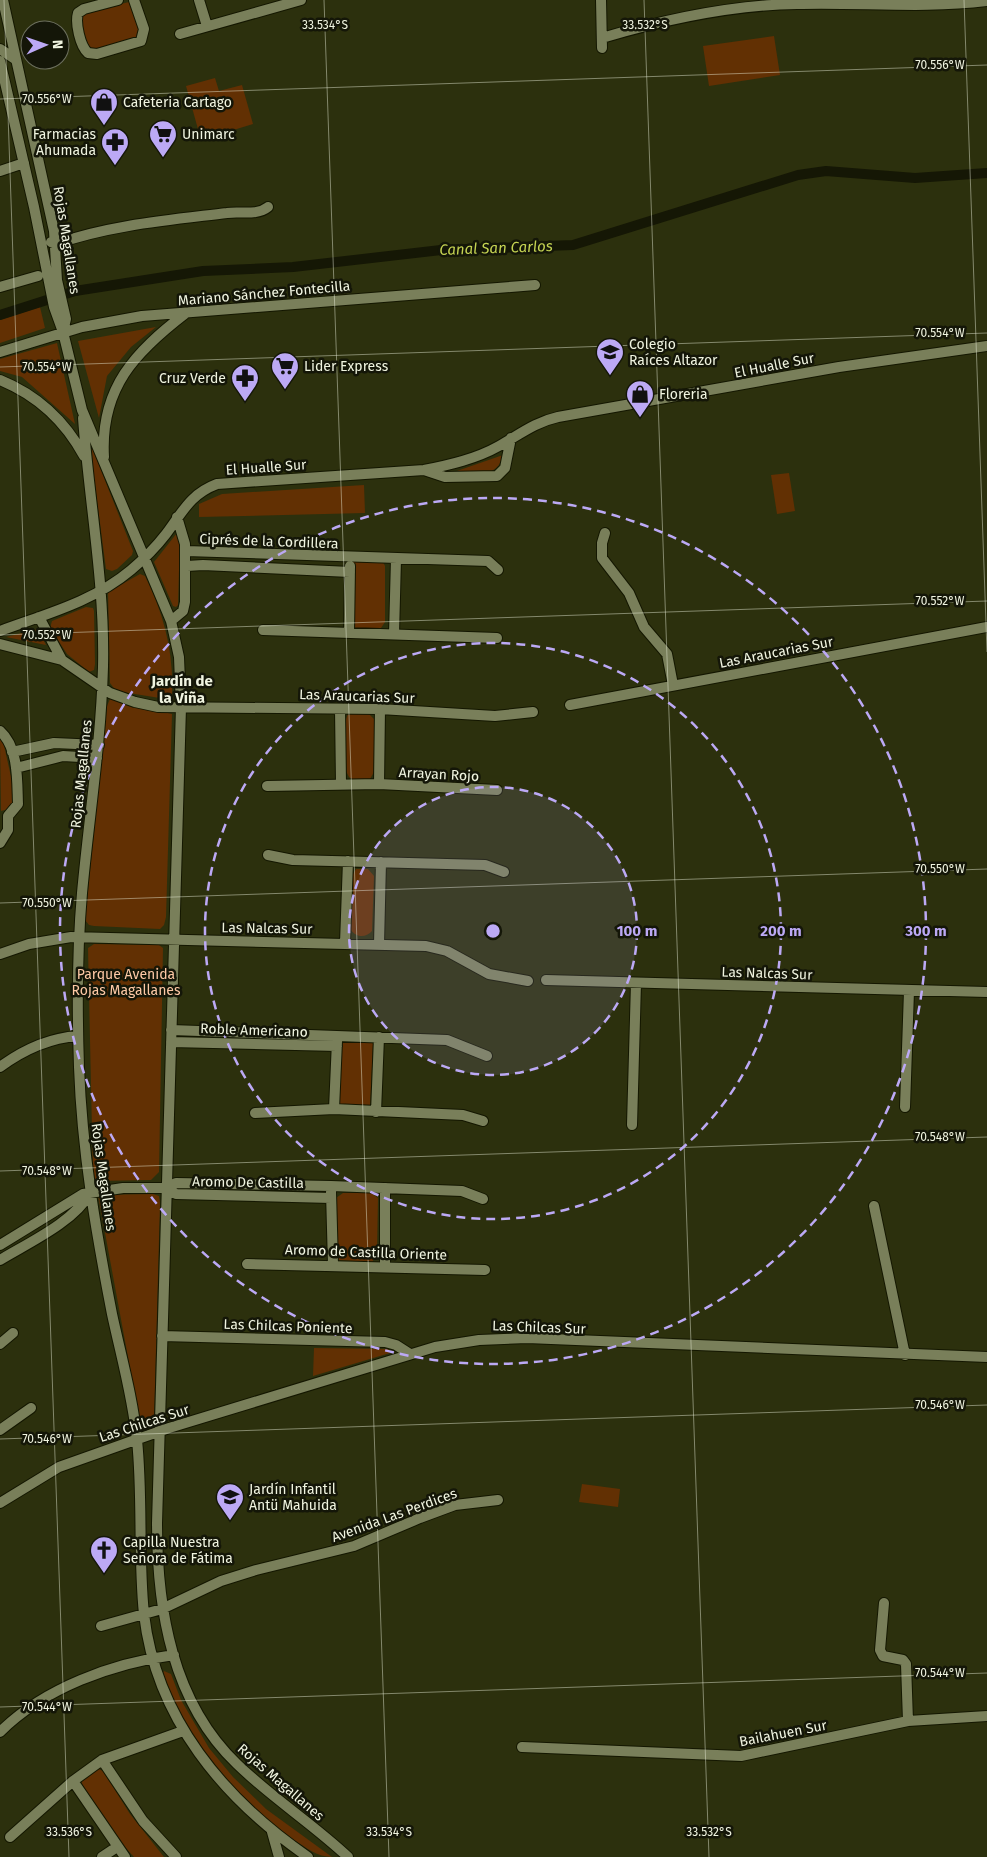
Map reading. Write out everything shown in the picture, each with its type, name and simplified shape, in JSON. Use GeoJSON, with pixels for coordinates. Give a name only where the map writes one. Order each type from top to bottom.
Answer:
{"type":"FeatureCollection","features":[{"type":"Feature","properties":{"kind":"street","name":"Rojas Magallanes"},"geometry":{"type":"LineString","coordinates":[[3,0],[14,60],[48,201],[56,244],[54,284]]}},
{"type":"Feature","properties":{"kind":"street"},"geometry":{"type":"LineString","coordinates":[[115,0],[84,9],[77,16],[83,47],[90,54],[137,44],[141,41],[144,29],[134,0]]}},
{"type":"Feature","properties":{"kind":"street"},"geometry":{"type":"LineString","coordinates":[[199,0],[207,26]]}},
{"type":"Feature","properties":{"kind":"street"},"geometry":{"type":"LineString","coordinates":[[180,34],[277,3],[301,0]]}},
{"type":"Feature","properties":{"kind":"street"},"geometry":{"type":"LineString","coordinates":[[601,0],[602,43],[671,19],[740,8],[796,4],[876,3],[933,6],[987,1]]}},
{"type":"Feature","properties":{"kind":"street","name":"Rojas Magallanes"},"geometry":{"type":"LineString","coordinates":[[0,13],[10,36]]}},
{"type":"Feature","properties":{"kind":"street"},"geometry":{"type":"LineString","coordinates":[[0,49],[14,60]]}},
{"type":"Feature","properties":{"kind":"street","name":"Rojas Magallanes"},"geometry":{"type":"LineString","coordinates":[[0,61],[40,238],[54,284],[58,306],[66,319],[63,332],[82,410],[86,460],[102,591],[102,688],[99,745],[79,937],[78,1036],[81,1106],[90,1193],[137,1439],[144,1615],[153,1658],[165,1696],[183,1731],[202,1758],[230,1791],[272,1832],[308,1857]]}},
{"type":"Feature","properties":{"kind":"street"},"geometry":{"type":"LineString","coordinates":[[0,171],[24,163]]}},
{"type":"Feature","properties":{"kind":"street"},"geometry":{"type":"LineString","coordinates":[[34,207],[42,207],[48,201]]}},
{"type":"Feature","properties":{"kind":"street"},"geometry":{"type":"LineString","coordinates":[[40,238],[56,244],[104,230],[227,213],[262,211],[268,207]]}},
{"type":"Feature","properties":{"kind":"street"},"geometry":{"type":"LineString","coordinates":[[0,287],[38,276]]}},
{"type":"Feature","properties":{"kind":"street","name":"Mariano Sánchez Fontecilla"},"geometry":{"type":"LineString","coordinates":[[0,352],[63,332],[120,319],[535,285]]}},
{"type":"Feature","properties":{"kind":"street"},"geometry":{"type":"LineString","coordinates":[[105,463],[104,437],[108,411],[123,375],[148,343],[186,313]]}},
{"type":"Feature","properties":{"kind":"street","name":"El Hualle Sur"},"geometry":{"type":"LineString","coordinates":[[0,631],[86,600],[102,591],[144,558],[187,503],[200,492],[226,482],[424,470],[469,458],[498,447],[539,423],[558,417],[848,365],[987,346]]}},
{"type":"Feature","properties":{"kind":"street"},"geometry":{"type":"LineString","coordinates":[[0,380],[21,389],[48,408],[70,433],[86,460]]}},
{"type":"Feature","properties":{"kind":"street","name":"Rojas Magallanes"},"geometry":{"type":"LineString","coordinates":[[82,410],[171,621],[179,656],[181,707],[159,1431],[157,1544],[162,1609],[174,1655],[195,1709],[225,1751],[277,1799],[348,1857]]}},
{"type":"Feature","properties":{"kind":"street","name":"El Hualle Sur"},"geometry":{"type":"LineString","coordinates":[[424,470],[452,478],[497,476],[504,468],[511,438]]}},
{"type":"Feature","properties":{"kind":"street"},"geometry":{"type":"LineString","coordinates":[[171,621],[184,608],[187,566],[184,536],[177,518]]}},
{"type":"Feature","properties":{"kind":"street"},"geometry":{"type":"LineString","coordinates":[[605,533],[602,543],[602,558],[629,593],[644,627],[667,654],[673,686]]}},
{"type":"Feature","properties":{"kind":"street","name":"Ciprés de la Cordillera"},"geometry":{"type":"LineString","coordinates":[[186,551],[350,558],[488,560],[498,570]]}},
{"type":"Feature","properties":{"kind":"street","name":"Ciprés de la Cordillera"},"geometry":{"type":"LineString","coordinates":[[349,633],[350,558]]}},
{"type":"Feature","properties":{"kind":"street"},"geometry":{"type":"LineString","coordinates":[[394,634],[396,559]]}},
{"type":"Feature","properties":{"kind":"street","name":"Ciprés de la Cordillera"},"geometry":{"type":"LineString","coordinates":[[187,566],[203,565],[350,572]]}},
{"type":"Feature","properties":{"kind":"street"},"geometry":{"type":"LineString","coordinates":[[39,617],[62,660]]}},
{"type":"Feature","properties":{"kind":"street","name":"Las Araucarias Sur"},"geometry":{"type":"LineString","coordinates":[[570,705],[987,627]]}},
{"type":"Feature","properties":{"kind":"street"},"geometry":{"type":"LineString","coordinates":[[263,630],[497,638]]}},
{"type":"Feature","properties":{"kind":"street"},"geometry":{"type":"LineString","coordinates":[[0,644],[62,660],[102,688],[124,699],[146,705],[181,707]]}},
{"type":"Feature","properties":{"kind":"street","name":"Las Araucarias Sur"},"geometry":{"type":"LineString","coordinates":[[181,707],[380,709],[495,716],[533,712]]}},
{"type":"Feature","properties":{"kind":"street"},"geometry":{"type":"LineString","coordinates":[[340,709],[342,784]]}},
{"type":"Feature","properties":{"kind":"street","name":"Arrayan Rojo"},"geometry":{"type":"LineString","coordinates":[[379,784],[380,709]]}},
{"type":"Feature","properties":{"kind":"street"},"geometry":{"type":"LineString","coordinates":[[0,731],[6,737],[16,768],[18,804],[4,814],[8,830],[0,843]]}},
{"type":"Feature","properties":{"kind":"street"},"geometry":{"type":"LineString","coordinates":[[12,752],[54,743],[99,745]]}},
{"type":"Feature","properties":{"kind":"street"},"geometry":{"type":"LineString","coordinates":[[16,768],[63,756],[97,758]]}},
{"type":"Feature","properties":{"kind":"street","name":"Arrayan Rojo"},"geometry":{"type":"LineString","coordinates":[[267,786],[379,784],[497,790]]}},
{"type":"Feature","properties":{"kind":"street"},"geometry":{"type":"LineString","coordinates":[[268,855],[293,860],[485,865],[504,872]]}},
{"type":"Feature","properties":{"kind":"street"},"geometry":{"type":"LineString","coordinates":[[345,943],[348,861]]}},
{"type":"Feature","properties":{"kind":"street"},"geometry":{"type":"LineString","coordinates":[[379,944],[381,862]]}},
{"type":"Feature","properties":{"kind":"street","name":"Las Nalcas Sur"},"geometry":{"type":"LineString","coordinates":[[0,954],[41,941],[79,937],[426,946],[440,948],[489,974],[509,980],[528,981]]}},
{"type":"Feature","properties":{"kind":"street","name":"Las Nalcas Sur"},"geometry":{"type":"LineString","coordinates":[[546,980],[987,992]]}},
{"type":"Feature","properties":{"kind":"street"},"geometry":{"type":"LineString","coordinates":[[632,1125],[636,983]]}},
{"type":"Feature","properties":{"kind":"street"},"geometry":{"type":"LineString","coordinates":[[905,1107],[909,991]]}},
{"type":"Feature","properties":{"kind":"street","name":"Roble Americano"},"geometry":{"type":"LineString","coordinates":[[171,1030],[337,1041]]}},
{"type":"Feature","properties":{"kind":"street"},"geometry":{"type":"LineString","coordinates":[[0,1067],[17,1054],[38,1045],[78,1036]]}},
{"type":"Feature","properties":{"kind":"street"},"geometry":{"type":"LineString","coordinates":[[376,1112],[379,1038]]}},
{"type":"Feature","properties":{"kind":"street","name":"Roble Americano"},"geometry":{"type":"LineString","coordinates":[[171,1042],[337,1041],[379,1038],[447,1040],[488,1056]]}},
{"type":"Feature","properties":{"kind":"street"},"geometry":{"type":"LineString","coordinates":[[334,1109],[337,1041]]}},
{"type":"Feature","properties":{"kind":"street"},"geometry":{"type":"LineString","coordinates":[[254,1113],[334,1109],[463,1115],[483,1121]]}},
{"type":"Feature","properties":{"kind":"street","name":"Aromo De Castilla"},"geometry":{"type":"LineString","coordinates":[[0,1245],[67,1202],[90,1193],[123,1188],[166,1188],[176,1183],[330,1186],[462,1191],[483,1198]]}},
{"type":"Feature","properties":{"kind":"street"},"geometry":{"type":"LineString","coordinates":[[330,1186],[333,1265]]}},
{"type":"Feature","properties":{"kind":"street","name":"Aromo De Castilla"},"geometry":{"type":"LineString","coordinates":[[166,1188],[176,1194],[331,1198]]}},
{"type":"Feature","properties":{"kind":"street"},"geometry":{"type":"LineString","coordinates":[[385,1188],[385,1267]]}},
{"type":"Feature","properties":{"kind":"street"},"geometry":{"type":"LineString","coordinates":[[0,1260],[71,1216],[85,1203],[90,1193]]}},
{"type":"Feature","properties":{"kind":"street"},"geometry":{"type":"LineString","coordinates":[[874,1206],[905,1354]]}},
{"type":"Feature","properties":{"kind":"street","name":"Aromo de Castilla Oriente"},"geometry":{"type":"LineString","coordinates":[[246,1264],[485,1270]]}},
{"type":"Feature","properties":{"kind":"street"},"geometry":{"type":"LineString","coordinates":[[0,1344],[13,1333]]}},
{"type":"Feature","properties":{"kind":"street","name":"Las Chilcas Poniente"},"geometry":{"type":"LineString","coordinates":[[162,1336],[385,1342],[396,1345],[410,1354]]}},
{"type":"Feature","properties":{"kind":"street","name":"Las Chilcas Sur"},"geometry":{"type":"LineString","coordinates":[[0,1503],[58,1467],[159,1431],[410,1354],[460,1342],[508,1337],[987,1358]]}},
{"type":"Feature","properties":{"kind":"street"},"geometry":{"type":"LineString","coordinates":[[0,1430],[31,1408]]}},
{"type":"Feature","properties":{"kind":"street","name":"Avenida Las Perdices"},"geometry":{"type":"LineString","coordinates":[[101,1626],[162,1609],[239,1576],[354,1546],[455,1505],[498,1500]]}},
{"type":"Feature","properties":{"kind":"street"},"geometry":{"type":"LineString","coordinates":[[884,1603],[880,1650],[883,1656],[903,1660],[906,1664],[908,1721]]}},
{"type":"Feature","properties":{"kind":"street"},"geometry":{"type":"LineString","coordinates":[[0,1732],[20,1715],[58,1692],[107,1671],[153,1658],[174,1655]]}},
{"type":"Feature","properties":{"kind":"street","name":"Bailahuen Sur"},"geometry":{"type":"LineString","coordinates":[[522,1747],[741,1756],[908,1721],[987,1716]]}},
{"type":"Feature","properties":{"kind":"street"},"geometry":{"type":"LineString","coordinates":[[10,1837],[73,1781],[102,1760],[183,1731]]}},
{"type":"Feature","properties":{"kind":"street"},"geometry":{"type":"LineString","coordinates":[[102,1760],[143,1821],[176,1857]]}},
{"type":"Feature","properties":{"kind":"street"},"geometry":{"type":"LineString","coordinates":[[73,1781],[117,1847],[126,1857]]}},
{"type":"Feature","properties":{"kind":"street"},"geometry":{"type":"LineString","coordinates":[[272,1832],[279,1857]]}},
{"type":"Feature","properties":{"kind":"street"},"geometry":{"type":"LineString","coordinates":[[102,1857],[117,1847]]}},
{"type":"Feature","properties":{"kind":"green space"},"geometry":{"type":"Polygon","coordinates":[[[129,2],[141,32],[140,37],[95,52],[87,48],[81,21],[82,16],[87,12],[129,2]]]}},
{"type":"Feature","properties":{"kind":"green space"},"geometry":{"type":"Polygon","coordinates":[[[774,36],[780,75],[709,86],[703,46],[774,36]]]}},
{"type":"Feature","properties":{"kind":"green space"},"geometry":{"type":"Polygon","coordinates":[[[215,78],[219,91],[242,85],[253,124],[201,140],[186,86],[215,78]]]}},
{"type":"Feature","properties":{"kind":"green space"},"geometry":{"type":"Polygon","coordinates":[[[40,307],[45,328],[0,343],[0,320],[40,307]]]}},
{"type":"Feature","properties":{"kind":"green space"},"geometry":{"type":"Polygon","coordinates":[[[156,327],[131,347],[107,376],[99,418],[78,341],[156,327]]]}},
{"type":"Feature","properties":{"kind":"green space"},"geometry":{"type":"Polygon","coordinates":[[[57,343],[75,424],[22,377],[0,371],[0,359],[57,343]]]}},
{"type":"Feature","properties":{"kind":"green space"},"geometry":{"type":"Polygon","coordinates":[[[89,440],[133,551],[132,555],[117,569],[112,571],[106,569],[89,440]]]}},
{"type":"Feature","properties":{"kind":"green space"},"geometry":{"type":"Polygon","coordinates":[[[503,455],[500,463],[490,472],[477,474],[454,472],[503,455]]]}},
{"type":"Feature","properties":{"kind":"green space"},"geometry":{"type":"Polygon","coordinates":[[[789,473],[795,511],[777,514],[771,475],[789,473]]]}},
{"type":"Feature","properties":{"kind":"green space"},"geometry":{"type":"Polygon","coordinates":[[[364,485],[365,513],[199,517],[199,504],[222,494],[364,485]]]}},
{"type":"Feature","properties":{"kind":"green space"},"geometry":{"type":"Polygon","coordinates":[[[177,533],[180,535],[178,605],[176,607],[173,606],[154,562],[177,533]]]}},
{"type":"Feature","properties":{"kind":"green space"},"geometry":{"type":"Polygon","coordinates":[[[352,560],[383,562],[385,566],[385,622],[381,628],[357,630],[352,628],[348,568],[352,560]]]}},
{"type":"Feature","properties":{"kind":"green space"},"geometry":{"type":"Polygon","coordinates":[[[140,574],[145,576],[152,590],[166,634],[171,664],[172,695],[166,699],[116,691],[110,683],[108,592],[140,574]]]}},
{"type":"Feature","properties":{"kind":"green space"},"geometry":{"type":"Polygon","coordinates":[[[86,607],[93,608],[94,611],[95,664],[94,670],[89,672],[67,654],[50,628],[52,621],[86,607]]]}},
{"type":"Feature","properties":{"kind":"green space"},"geometry":{"type":"Polygon","coordinates":[[[38,629],[46,645],[6,637],[38,629]]]}},
{"type":"Feature","properties":{"kind":"green space","name":"Parque Avenida Rojas Magallanes"},"geometry":{"type":"Polygon","coordinates":[[[110,699],[172,714],[166,917],[164,925],[160,929],[94,926],[89,925],[85,920],[107,706],[110,699]]]}},
{"type":"Feature","properties":{"kind":"green space"},"geometry":{"type":"Polygon","coordinates":[[[348,714],[369,714],[375,720],[374,772],[370,779],[353,780],[345,769],[346,719],[348,714]]]}},
{"type":"Feature","properties":{"kind":"green space"},"geometry":{"type":"Polygon","coordinates":[[[0,739],[3,741],[12,781],[13,808],[1,811],[0,739]]]}},
{"type":"Feature","properties":{"kind":"green space"},"geometry":{"type":"Polygon","coordinates":[[[356,869],[368,869],[374,876],[372,931],[363,936],[357,935],[350,928],[352,876],[356,869]]]}},
{"type":"Feature","properties":{"kind":"green space","name":"Parque Avenida Rojas Magallanes"},"geometry":{"type":"Polygon","coordinates":[[[94,944],[159,945],[163,948],[159,1172],[151,1180],[97,1181],[93,1177],[88,948],[94,944]]]}},
{"type":"Feature","properties":{"kind":"green space"},"geometry":{"type":"Polygon","coordinates":[[[342,1041],[371,1042],[373,1044],[370,1107],[340,1105],[337,1101],[342,1041]]]}},
{"type":"Feature","properties":{"kind":"green space"},"geometry":{"type":"Polygon","coordinates":[[[343,1193],[371,1193],[378,1198],[377,1255],[372,1262],[337,1260],[336,1198],[343,1193]]]}},
{"type":"Feature","properties":{"kind":"green space"},"geometry":{"type":"Polygon","coordinates":[[[153,1194],[159,1196],[160,1203],[154,1421],[148,1426],[140,1422],[98,1195],[153,1194]]]}},
{"type":"Feature","properties":{"kind":"green space"},"geometry":{"type":"Polygon","coordinates":[[[314,1348],[388,1349],[390,1353],[313,1376],[314,1348]]]}},
{"type":"Feature","properties":{"kind":"green space"},"geometry":{"type":"Polygon","coordinates":[[[582,1484],[620,1489],[618,1507],[579,1502],[582,1484]]]}},
{"type":"Feature","properties":{"kind":"green space"},"geometry":{"type":"Polygon","coordinates":[[[164,1671],[171,1674],[181,1700],[209,1748],[233,1777],[266,1809],[332,1857],[317,1854],[294,1840],[252,1807],[233,1788],[199,1746],[185,1723],[173,1698],[163,1673],[164,1671]]]}},
{"type":"Feature","properties":{"kind":"green space"},"geometry":{"type":"Polygon","coordinates":[[[96,1768],[103,1771],[130,1814],[164,1857],[134,1857],[103,1820],[89,1799],[81,1780],[96,1768]]]}},
{"type":"Feature","properties":{"kind":"waterway","name":"Canal San Carlos"},"geometry":{"type":"LineString","coordinates":[[0,315],[75,291],[203,271],[293,267],[441,250],[573,245],[798,175],[826,171],[915,178],[987,173]]}},
{"type":"Feature","properties":{"kind":"place","name":"Cafeteria Cartago"},"geometry":{"type":"Point","coordinates":[104,126]}},
{"type":"Feature","properties":{"kind":"place","name":"Unimarc"},"geometry":{"type":"Point","coordinates":[163,158]}},
{"type":"Feature","properties":{"kind":"place","name":"Farmacias Ahumada"},"geometry":{"type":"Point","coordinates":[115,166]}},
{"type":"Feature","properties":{"kind":"place","name":"Colegio Raíces Altazor"},"geometry":{"type":"Point","coordinates":[610,376]}},
{"type":"Feature","properties":{"kind":"place","name":"Lider Express"},"geometry":{"type":"Point","coordinates":[285,390]}},
{"type":"Feature","properties":{"kind":"place","name":"Cruz Verde"},"geometry":{"type":"Point","coordinates":[245,402]}},
{"type":"Feature","properties":{"kind":"place","name":"Floreria"},"geometry":{"type":"Point","coordinates":[640,418]}},
{"type":"Feature","properties":{"kind":"place","name":"Jardín Infantil Antü Mahuida"},"geometry":{"type":"Point","coordinates":[230,1521]}},
{"type":"Feature","properties":{"kind":"place","name":"Capilla Nuestra Señora de Fátima"},"geometry":{"type":"Point","coordinates":[104,1574]}},
{"type":"Feature","properties":{"kind":"district","name":"Jardín de la Viña"},"geometry":{"type":"Point","coordinates":[182,690]}}]}
